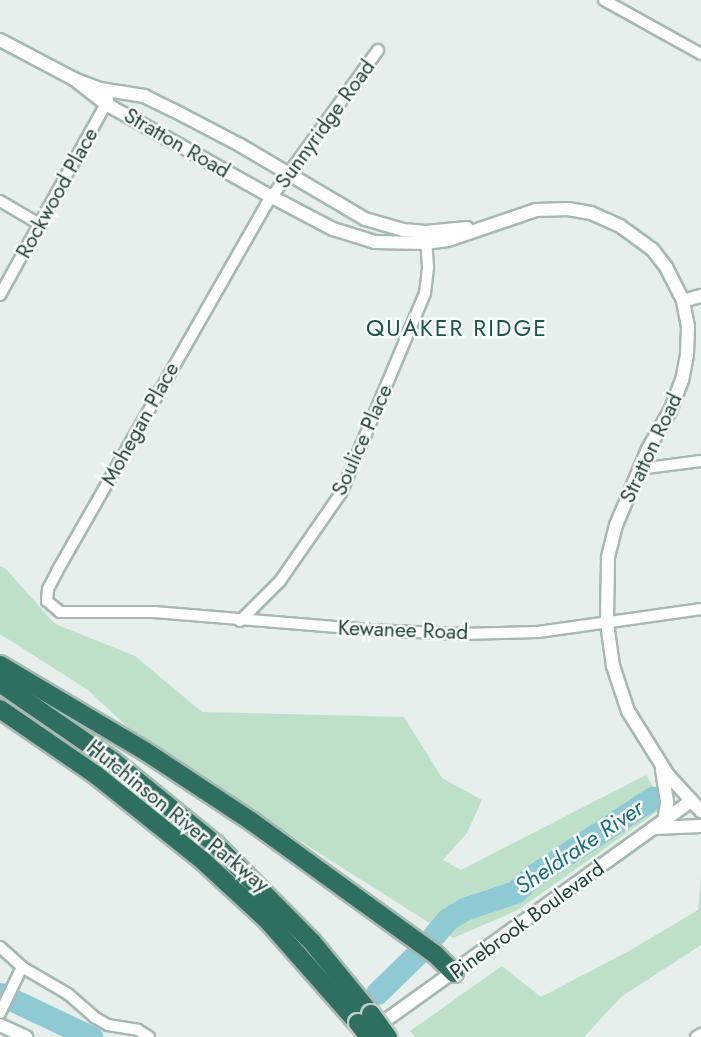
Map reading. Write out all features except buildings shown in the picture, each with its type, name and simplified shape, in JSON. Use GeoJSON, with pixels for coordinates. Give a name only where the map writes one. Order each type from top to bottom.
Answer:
{"type":"FeatureCollection","features":[{"type":"Feature","properties":{"kind":"highway"},"geometry":{"type":"LineString","coordinates":[[0,665],[122,737],[251,821],[435,954],[454,973]]}},
{"type":"Feature","properties":{"kind":"highway","name":"Hutchinson River Parkway"},"geometry":{"type":"LineString","coordinates":[[0,684],[113,761],[216,845],[312,942],[365,1028]]}},
{"type":"Feature","properties":{"kind":"highway","name":"Hutchinson River Parkway"},"geometry":{"type":"LineString","coordinates":[[0,709],[133,803],[227,881],[299,953],[365,1028],[388,1037]]}},
{"type":"Feature","properties":{"kind":"street"},"geometry":{"type":"LineString","coordinates":[[604,0],[701,54]]}},
{"type":"Feature","properties":{"kind":"street","name":"Stratton Road"},"geometry":{"type":"LineString","coordinates":[[0,40],[74,79],[106,103],[333,229],[375,242],[426,238],[482,227],[536,210],[568,209],[591,213],[620,226],[652,249],[666,267],[683,301],[688,326],[682,380],[670,411],[639,469],[616,525],[608,558],[607,623],[622,696],[661,766],[690,802],[701,811]]}},
{"type":"Feature","properties":{"kind":"street","name":"Sunnyridge Road"},"geometry":{"type":"LineString","coordinates":[[272,197],[378,50]]}},
{"type":"Feature","properties":{"kind":"street","name":"Stratton Road"},"geometry":{"type":"LineString","coordinates":[[74,79],[114,91],[144,96],[289,174],[365,219],[426,238]]}},
{"type":"Feature","properties":{"kind":"street","name":"Rockwood Place"},"geometry":{"type":"LineString","coordinates":[[0,295],[114,91]]}},
{"type":"Feature","properties":{"kind":"street","name":"Mohegan Place"},"geometry":{"type":"LineString","coordinates":[[104,612],[60,612],[47,601],[48,589],[272,197]]}},
{"type":"Feature","properties":{"kind":"street"},"geometry":{"type":"LineString","coordinates":[[0,201],[41,225]]}},
{"type":"Feature","properties":{"kind":"street","name":"Soulice Place"},"geometry":{"type":"LineString","coordinates":[[240,621],[280,581],[341,494],[425,293],[426,238]]}},
{"type":"Feature","properties":{"kind":"street"},"geometry":{"type":"LineString","coordinates":[[683,301],[701,296]]}},
{"type":"Feature","properties":{"kind":"street"},"geometry":{"type":"LineString","coordinates":[[639,469],[701,461]]}},
{"type":"Feature","properties":{"kind":"street","name":"Kewanee Road"},"geometry":{"type":"LineString","coordinates":[[104,612],[154,612],[240,621],[462,634],[538,632],[701,609]]}},
{"type":"Feature","properties":{"kind":"street"},"geometry":{"type":"LineString","coordinates":[[661,766],[667,803],[659,825],[701,826]]}},
{"type":"Feature","properties":{"kind":"street","name":"Pinebrook Boulevard"},"geometry":{"type":"LineString","coordinates":[[365,1028],[454,973],[690,802]]}},
{"type":"Feature","properties":{"kind":"street"},"geometry":{"type":"LineString","coordinates":[[0,947],[22,967],[68,994],[107,1025],[138,1030],[149,1037]]}},
{"type":"Feature","properties":{"kind":"street"},"geometry":{"type":"LineString","coordinates":[[2,1009],[22,967]]}},
{"type":"Feature","properties":{"kind":"street"},"geometry":{"type":"LineString","coordinates":[[0,1025],[26,1037]]}},
{"type":"Feature","properties":{"kind":"street"},"geometry":{"type":"LineString","coordinates":[[696,1037],[701,1034]]}},
{"type":"Feature","properties":{"kind":"green space"},"geometry":{"type":"Polygon","coordinates":[[[0,566],[6,569],[55,624],[135,656],[202,712],[404,717],[442,778],[482,800],[467,833],[443,860],[461,870],[646,775],[665,806],[518,910],[453,938],[141,740],[88,690],[0,634],[0,566]]]}},
{"type":"Feature","properties":{"kind":"green space"},"geometry":{"type":"Polygon","coordinates":[[[701,874],[701,945],[621,997],[584,1037],[415,1037],[410,1031],[502,966],[541,997],[629,951],[698,910],[701,874]]]}},
{"type":"Feature","properties":{"kind":"waterway","name":"Sheldrake River"},"geometry":{"type":"LineString","coordinates":[[434,935],[448,919],[464,909],[515,892],[531,877],[652,798]]}},
{"type":"Feature","properties":{"kind":"waterway","name":"Sheldrake River"},"geometry":{"type":"LineString","coordinates":[[377,993],[418,953]]}},
{"type":"Feature","properties":{"kind":"waterway","name":"Sheldrake River"},"geometry":{"type":"LineString","coordinates":[[0,994],[91,1037]]}},
{"type":"Feature","properties":{"kind":"district","name":"QUAKER RIDGE"},"geometry":{"type":"Point","coordinates":[457,328]}}]}
